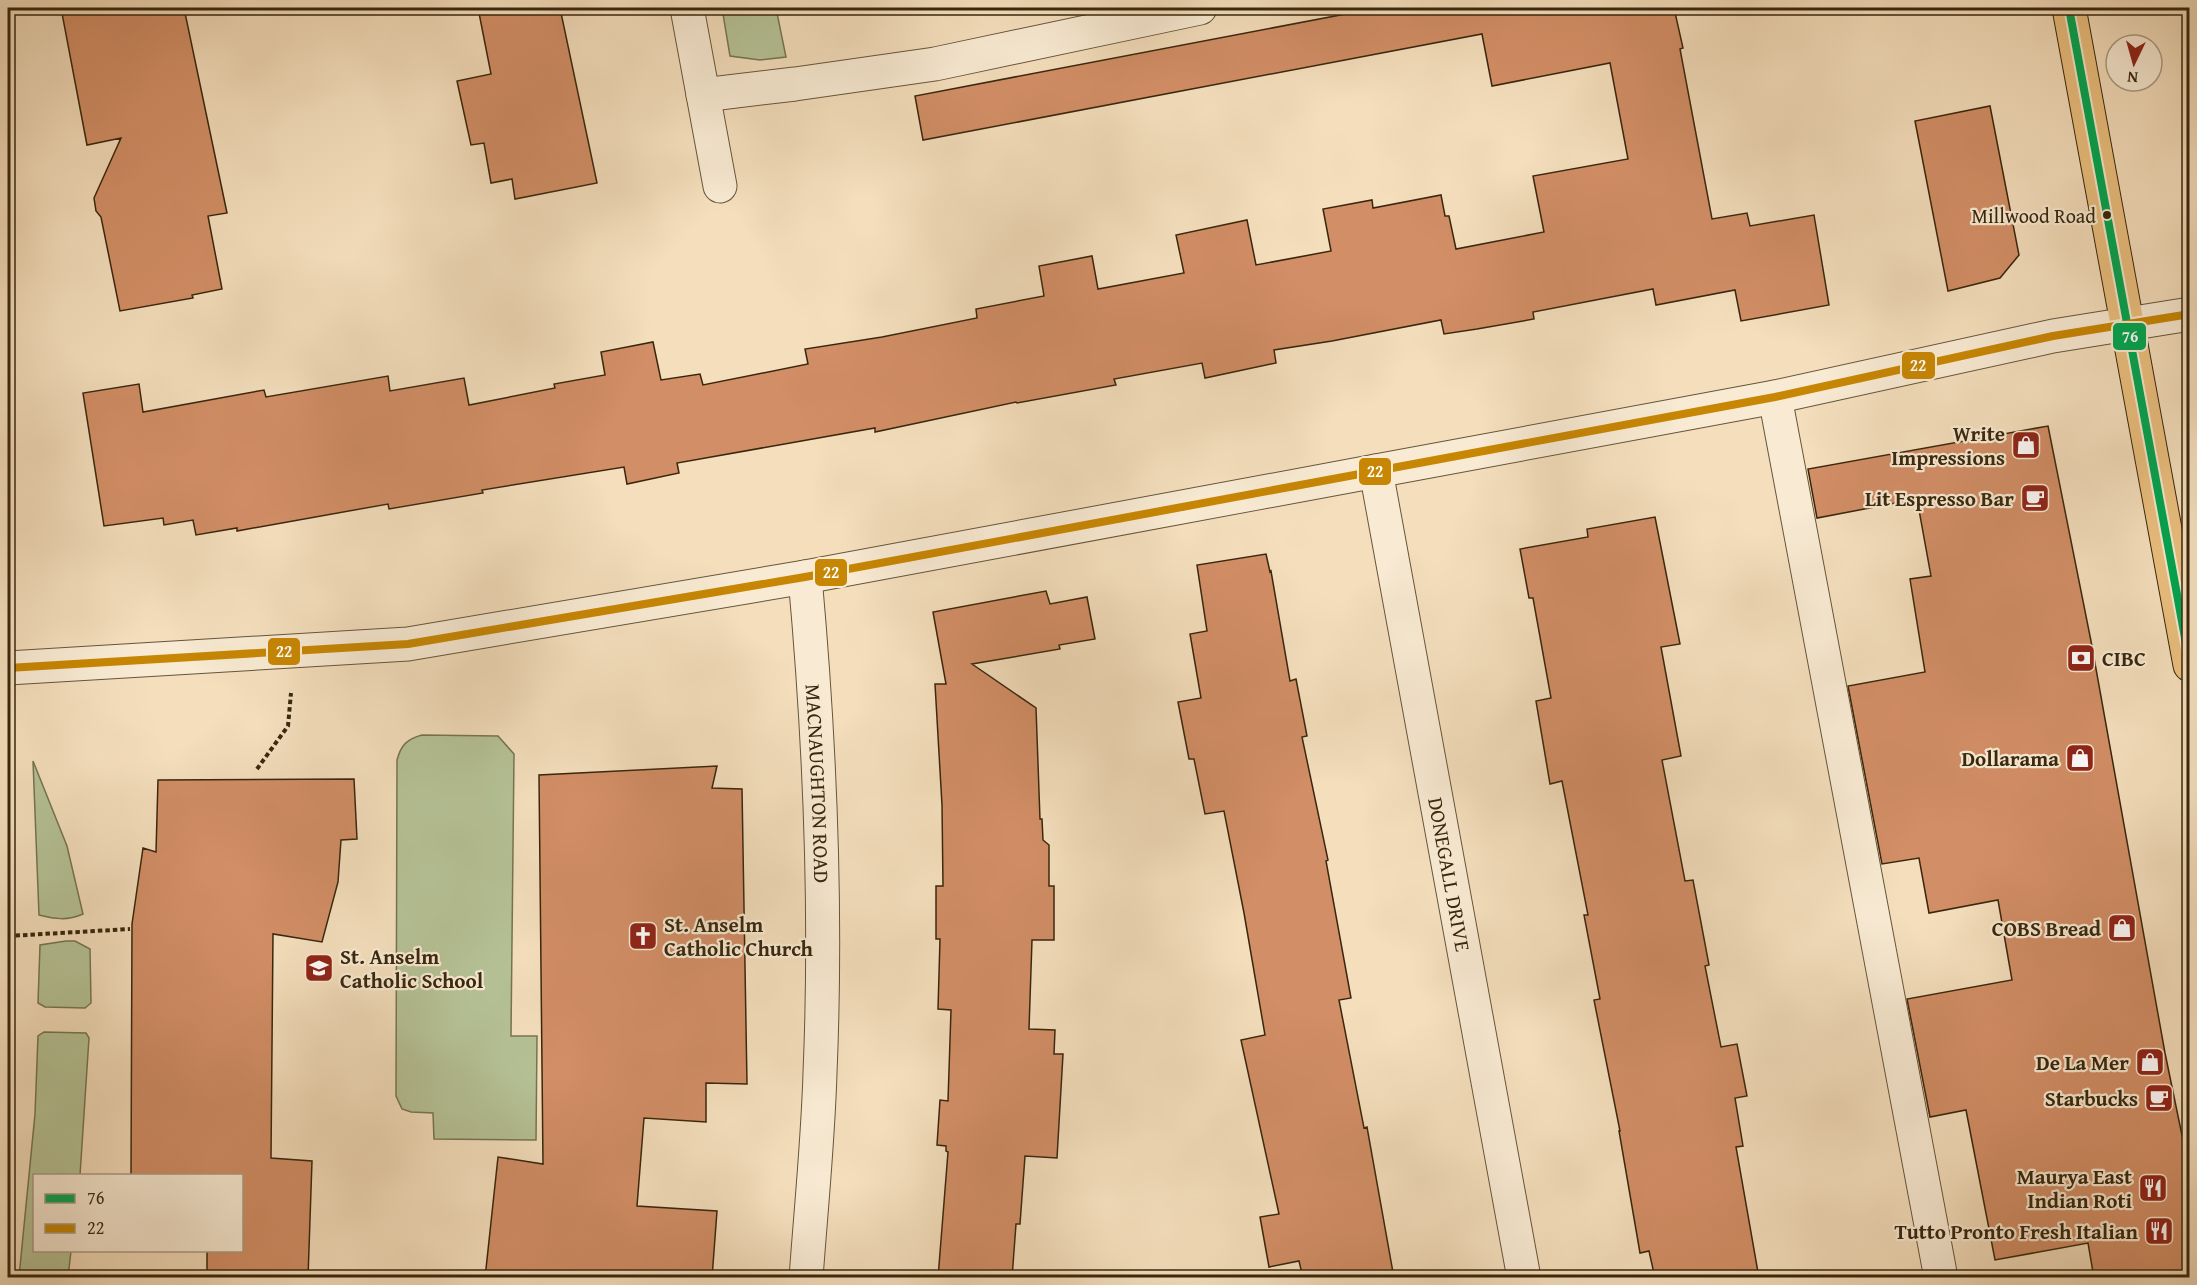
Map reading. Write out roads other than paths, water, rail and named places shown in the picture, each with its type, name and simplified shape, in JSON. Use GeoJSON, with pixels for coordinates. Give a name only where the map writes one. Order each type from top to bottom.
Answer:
{"type":"FeatureCollection","features":[{"type":"Feature","properties":{"kind":"main road"},"geometry":{"type":"LineString","coordinates":[[2069,8],[2190,665]]}},
{"type":"Feature","properties":{"kind":"street"},"geometry":{"type":"LineString","coordinates":[[687,8],[720,186]]}},
{"type":"Feature","properties":{"kind":"street"},"geometry":{"type":"LineString","coordinates":[[703,95],[935,64],[1200,8]]}},
{"type":"Feature","properties":{"kind":"street"},"geometry":{"type":"LineString","coordinates":[[8,668],[408,644],[805,577],[1775,397],[2052,336],[2190,314]]}},
{"type":"Feature","properties":{"kind":"street"},"geometry":{"type":"LineString","coordinates":[[1775,397],[1941,1278]]}},
{"type":"Feature","properties":{"kind":"street","name":"DONEGALL DRIVE"},"geometry":{"type":"LineString","coordinates":[[1376,471],[1524,1278]]}},
{"type":"Feature","properties":{"kind":"street","name":"MACNAUGHTON ROAD"},"geometry":{"type":"LineString","coordinates":[[805,577],[819,768],[822,910],[820,1074],[806,1278]]}},
{"type":"Feature","properties":{"kind":"place","name":"Millwood Road"},"geometry":{"type":"Point","coordinates":[2107,215]}},
{"type":"Feature","properties":{"kind":"place","name":"Write Impressions"},"geometry":{"type":"Point","coordinates":[2026,445]}},
{"type":"Feature","properties":{"kind":"place","name":"Lit Espresso Bar"},"geometry":{"type":"Point","coordinates":[2035,498]}},
{"type":"Feature","properties":{"kind":"place","name":"CIBC"},"geometry":{"type":"Point","coordinates":[2081,658]}},
{"type":"Feature","properties":{"kind":"place","name":"Dollarama"},"geometry":{"type":"Point","coordinates":[2080,758]}},
{"type":"Feature","properties":{"kind":"place","name":"COBS Bread"},"geometry":{"type":"Point","coordinates":[2122,928]}},
{"type":"Feature","properties":{"kind":"place","name":"St. Anselm Catholic Church"},"geometry":{"type":"Point","coordinates":[643,936]}},
{"type":"Feature","properties":{"kind":"place","name":"St. Anselm Catholic School"},"geometry":{"type":"Point","coordinates":[319,968]}},
{"type":"Feature","properties":{"kind":"place","name":"De La Mer"},"geometry":{"type":"Point","coordinates":[2150,1062]}},
{"type":"Feature","properties":{"kind":"place","name":"Starbucks"},"geometry":{"type":"Point","coordinates":[2159,1098]}},
{"type":"Feature","properties":{"kind":"place","name":"Maurya East Indian Roti"},"geometry":{"type":"Point","coordinates":[2153,1188]}},
{"type":"Feature","properties":{"kind":"place","name":"Tutto Pronto Fresh Italian"},"geometry":{"type":"Point","coordinates":[2159,1231]}}]}
